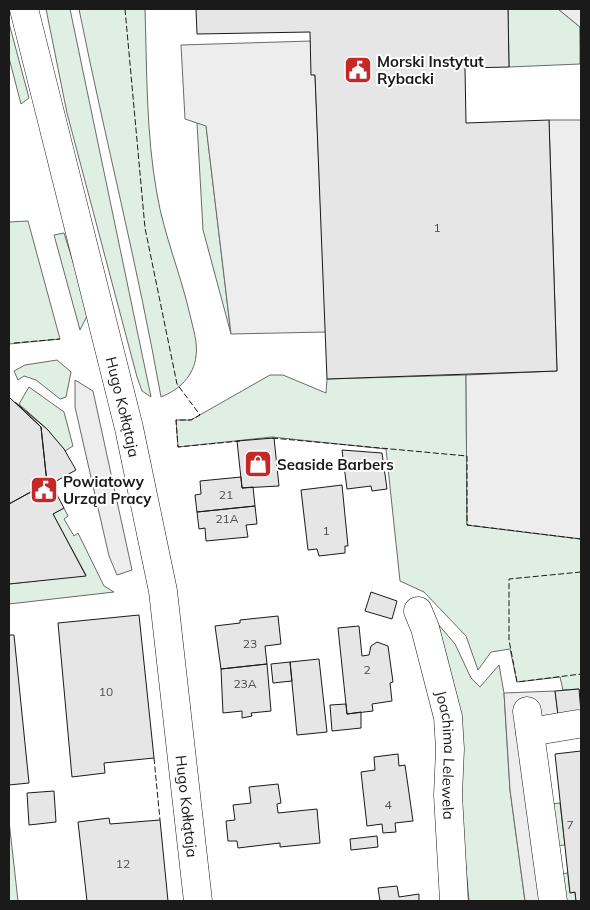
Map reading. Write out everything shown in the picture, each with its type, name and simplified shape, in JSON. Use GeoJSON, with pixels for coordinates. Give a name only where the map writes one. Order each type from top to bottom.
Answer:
{"type":"FeatureCollection","features":[{"type":"Feature","properties":{"kind":"street","name":"Hugo Kołłątaja"},"geometry":{"type":"LineString","coordinates":[[24,9],[129,428],[163,591],[198,901]]}},
{"type":"Feature","properties":{"kind":"street","name":"Joachima Lelewela"},"geometry":{"type":"LineString","coordinates":[[418,611],[426,628],[448,717],[450,749],[448,795],[454,901]]}},
{"type":"Feature","properties":{"kind":"street"},"geometry":{"type":"LineString","coordinates":[[553,901],[529,722],[578,724]]}},
{"type":"Feature","properties":{"kind":"green space"},"geometry":{"type":"Polygon","coordinates":[[[46,9],[70,9],[151,397],[142,391],[137,377],[67,113],[46,9]]]}},
{"type":"Feature","properties":{"kind":"green space"},"geometry":{"type":"Polygon","coordinates":[[[79,9],[145,9],[148,102],[153,171],[160,209],[194,330],[196,346],[195,363],[189,376],[174,390],[161,397],[142,300],[79,9]]]}},
{"type":"Feature","properties":{"kind":"green space"},"geometry":{"type":"Polygon","coordinates":[[[508,9],[558,9],[580,27],[580,64],[509,67],[508,9]]]}},
{"type":"Feature","properties":{"kind":"green space"},"geometry":{"type":"Polygon","coordinates":[[[9,23],[29,98],[21,104],[9,58],[9,23]]]}},
{"type":"Feature","properties":{"kind":"green space"},"geometry":{"type":"Polygon","coordinates":[[[197,123],[206,125],[231,334],[203,230],[197,123]]]}},
{"type":"Feature","properties":{"kind":"green space"},"geometry":{"type":"Polygon","coordinates":[[[28,221],[60,339],[9,344],[9,222],[28,221]]]}},
{"type":"Feature","properties":{"kind":"green space"},"geometry":{"type":"Polygon","coordinates":[[[64,233],[86,303],[87,316],[80,330],[54,235],[64,233]]]}},
{"type":"Feature","properties":{"kind":"green space"},"geometry":{"type":"Polygon","coordinates":[[[57,360],[71,372],[66,397],[60,399],[36,380],[24,376],[18,380],[14,371],[25,365],[57,360]]]}},
{"type":"Feature","properties":{"kind":"green space"},"geometry":{"type":"Polygon","coordinates":[[[270,375],[283,375],[326,393],[327,379],[466,375],[467,525],[581,539],[581,711],[579,689],[563,690],[560,677],[517,682],[510,649],[491,652],[478,670],[466,636],[424,592],[400,581],[386,449],[272,437],[178,447],[176,420],[191,420],[270,375]]]}},
{"type":"Feature","properties":{"kind":"green space"},"geometry":{"type":"Polygon","coordinates":[[[29,387],[64,412],[73,446],[65,451],[47,429],[19,404],[29,387]]]}},
{"type":"Feature","properties":{"kind":"green space"},"geometry":{"type":"Polygon","coordinates":[[[64,508],[68,516],[64,519],[74,536],[78,533],[104,586],[114,592],[9,604],[9,584],[86,575],[53,514],[64,508]]]}},
{"type":"Feature","properties":{"kind":"green space"},"geometry":{"type":"Polygon","coordinates":[[[438,624],[455,644],[471,678],[480,687],[499,665],[504,693],[510,790],[525,901],[469,901],[457,771],[438,624]]]}},
{"type":"Feature","properties":{"kind":"green space"},"geometry":{"type":"Polygon","coordinates":[[[560,803],[565,845],[554,846],[550,804],[560,803]]]}},
{"type":"Feature","properties":{"kind":"green space"},"geometry":{"type":"Polygon","coordinates":[[[9,821],[18,901],[9,901],[9,821]]]}},
{"type":"Feature","properties":{"kind":"green space"},"geometry":{"type":"Polygon","coordinates":[[[568,873],[570,893],[575,892],[576,901],[562,901],[558,874],[568,873]]]}},
{"type":"Feature","properties":{"kind":"shaded area"},"geometry":{"type":"Polygon","coordinates":[[[558,9],[581,9],[581,64],[580,27],[558,9]]]}},
{"type":"Feature","properties":{"kind":"shaded area"},"geometry":{"type":"Polygon","coordinates":[[[311,41],[315,75],[326,332],[231,334],[206,126],[185,119],[181,45],[311,41]]]}},
{"type":"Feature","properties":{"kind":"shaded area"},"geometry":{"type":"Polygon","coordinates":[[[549,120],[581,120],[581,539],[467,525],[466,375],[557,371],[549,120]]]}},
{"type":"Feature","properties":{"kind":"shaded area"},"geometry":{"type":"Polygon","coordinates":[[[75,380],[93,391],[132,570],[117,575],[109,556],[75,407],[75,380]]]}},
{"type":"Feature","properties":{"kind":"shaded area"},"geometry":{"type":"Polygon","coordinates":[[[555,691],[558,715],[555,736],[545,744],[553,901],[525,901],[510,790],[504,693],[555,691]]]}},
{"type":"Feature","properties":{"kind":"building"},"geometry":{"type":"Polygon","coordinates":[[[196,9],[508,9],[509,67],[465,68],[466,123],[549,120],[557,371],[327,379],[315,75],[311,75],[310,32],[197,34],[196,9]]]}},
{"type":"Feature","properties":{"kind":"building"},"geometry":{"type":"Polygon","coordinates":[[[9,397],[41,427],[47,483],[9,504],[9,397]]]}},
{"type":"Feature","properties":{"kind":"building","name":"Powiatowy Urząd Pracy"},"geometry":{"type":"Polygon","coordinates":[[[15,402],[47,429],[64,449],[76,470],[51,484],[64,508],[53,514],[86,576],[9,584],[9,504],[47,483],[41,427],[15,402]]]}},
{"type":"Feature","properties":{"kind":"building"},"geometry":{"type":"Polygon","coordinates":[[[274,438],[279,486],[242,488],[237,441],[274,438]]]}},
{"type":"Feature","properties":{"kind":"building"},"geometry":{"type":"Polygon","coordinates":[[[342,450],[382,453],[387,489],[372,491],[371,486],[347,489],[342,450]]]}},
{"type":"Feature","properties":{"kind":"building"},"geometry":{"type":"Polygon","coordinates":[[[241,477],[242,488],[253,487],[255,506],[197,512],[195,495],[201,494],[200,481],[241,477]]]}},
{"type":"Feature","properties":{"kind":"building"},"geometry":{"type":"Polygon","coordinates":[[[342,485],[348,546],[345,546],[345,553],[319,556],[317,549],[308,550],[301,490],[342,485]]]}},
{"type":"Feature","properties":{"kind":"building"},"geometry":{"type":"Polygon","coordinates":[[[255,506],[257,524],[246,525],[248,537],[206,541],[205,528],[199,529],[197,512],[255,506]]]}},
{"type":"Feature","properties":{"kind":"building"},"geometry":{"type":"Polygon","coordinates":[[[371,592],[397,601],[392,619],[365,611],[371,592]]]}},
{"type":"Feature","properties":{"kind":"building"},"geometry":{"type":"Polygon","coordinates":[[[139,615],[154,758],[104,763],[105,773],[72,777],[58,623],[139,615]]]}},
{"type":"Feature","properties":{"kind":"building"},"geometry":{"type":"Polygon","coordinates":[[[278,616],[281,644],[265,646],[267,664],[221,669],[215,626],[240,623],[240,620],[278,616]]]}},
{"type":"Feature","properties":{"kind":"building"},"geometry":{"type":"Polygon","coordinates":[[[359,626],[362,656],[369,655],[371,646],[377,642],[388,646],[393,682],[390,683],[392,701],[372,704],[373,711],[347,714],[338,628],[359,626]]]}},
{"type":"Feature","properties":{"kind":"building"},"geometry":{"type":"Polygon","coordinates":[[[9,635],[14,635],[29,783],[9,785],[9,635]]]}},
{"type":"Feature","properties":{"kind":"building"},"geometry":{"type":"Polygon","coordinates":[[[319,659],[327,732],[297,735],[290,662],[319,659]]]}},
{"type":"Feature","properties":{"kind":"building"},"geometry":{"type":"Polygon","coordinates":[[[290,662],[292,681],[273,683],[271,664],[290,662]]]}},
{"type":"Feature","properties":{"kind":"building"},"geometry":{"type":"Polygon","coordinates":[[[267,664],[271,711],[251,713],[252,716],[242,718],[242,711],[223,713],[221,669],[267,664]]]}},
{"type":"Feature","properties":{"kind":"building"},"geometry":{"type":"Polygon","coordinates":[[[579,689],[581,712],[558,715],[555,691],[579,689]]]}},
{"type":"Feature","properties":{"kind":"building"},"geometry":{"type":"Polygon","coordinates":[[[346,704],[347,714],[361,712],[361,728],[332,731],[330,705],[346,704]]]}},
{"type":"Feature","properties":{"kind":"building"},"geometry":{"type":"Polygon","coordinates":[[[581,751],[581,901],[576,901],[575,892],[570,893],[555,754],[581,751]]]}},
{"type":"Feature","properties":{"kind":"building"},"geometry":{"type":"Polygon","coordinates":[[[398,754],[399,766],[405,765],[413,821],[395,823],[396,832],[383,833],[382,824],[367,826],[361,772],[375,770],[374,757],[398,754]]]}},
{"type":"Feature","properties":{"kind":"building"},"geometry":{"type":"Polygon","coordinates":[[[278,784],[281,803],[277,804],[278,813],[317,809],[320,843],[280,847],[280,843],[238,848],[237,841],[228,841],[226,821],[235,820],[233,805],[251,803],[249,787],[278,784]]]}},
{"type":"Feature","properties":{"kind":"building"},"geometry":{"type":"Polygon","coordinates":[[[54,791],[56,822],[29,825],[27,793],[54,791]]]}},
{"type":"Feature","properties":{"kind":"building"},"geometry":{"type":"Polygon","coordinates":[[[109,818],[110,824],[160,820],[168,901],[87,901],[78,822],[109,818]]]}},
{"type":"Feature","properties":{"kind":"building"},"geometry":{"type":"Polygon","coordinates":[[[377,836],[378,847],[351,850],[350,839],[377,836]]]}},
{"type":"Feature","properties":{"kind":"building"},"geometry":{"type":"Polygon","coordinates":[[[397,886],[399,897],[419,894],[419,901],[380,901],[378,888],[397,886]]]}},
{"type":"Feature","properties":{"kind":"fence"},"geometry":{"type":"LineString","coordinates":[[125,9],[145,228],[177,384],[200,415],[191,420],[176,420],[178,447],[240,441]]}},
{"type":"Feature","properties":{"kind":"fence"},"geometry":{"type":"LineString","coordinates":[[14,343],[60,339]]}},
{"type":"Feature","properties":{"kind":"fence"},"geometry":{"type":"LineString","coordinates":[[272,438],[467,456],[467,525],[581,539]]}},
{"type":"Feature","properties":{"kind":"fence"},"geometry":{"type":"LineString","coordinates":[[581,572],[509,579],[509,640],[517,682],[581,674]]}},
{"type":"Feature","properties":{"kind":"fence"},"geometry":{"type":"LineString","coordinates":[[154,758],[160,820]]}},
{"type":"Feature","properties":{"kind":"place","name":"Morski Instytut Rybacki"},"geometry":{"type":"Point","coordinates":[358,70]}},
{"type":"Feature","properties":{"kind":"place","name":"Seaside Barbers"},"geometry":{"type":"Point","coordinates":[258,464]}},
{"type":"Feature","properties":{"kind":"place","name":"Powiatowy Urząd Pracy"},"geometry":{"type":"Point","coordinates":[44,490]}}]}
